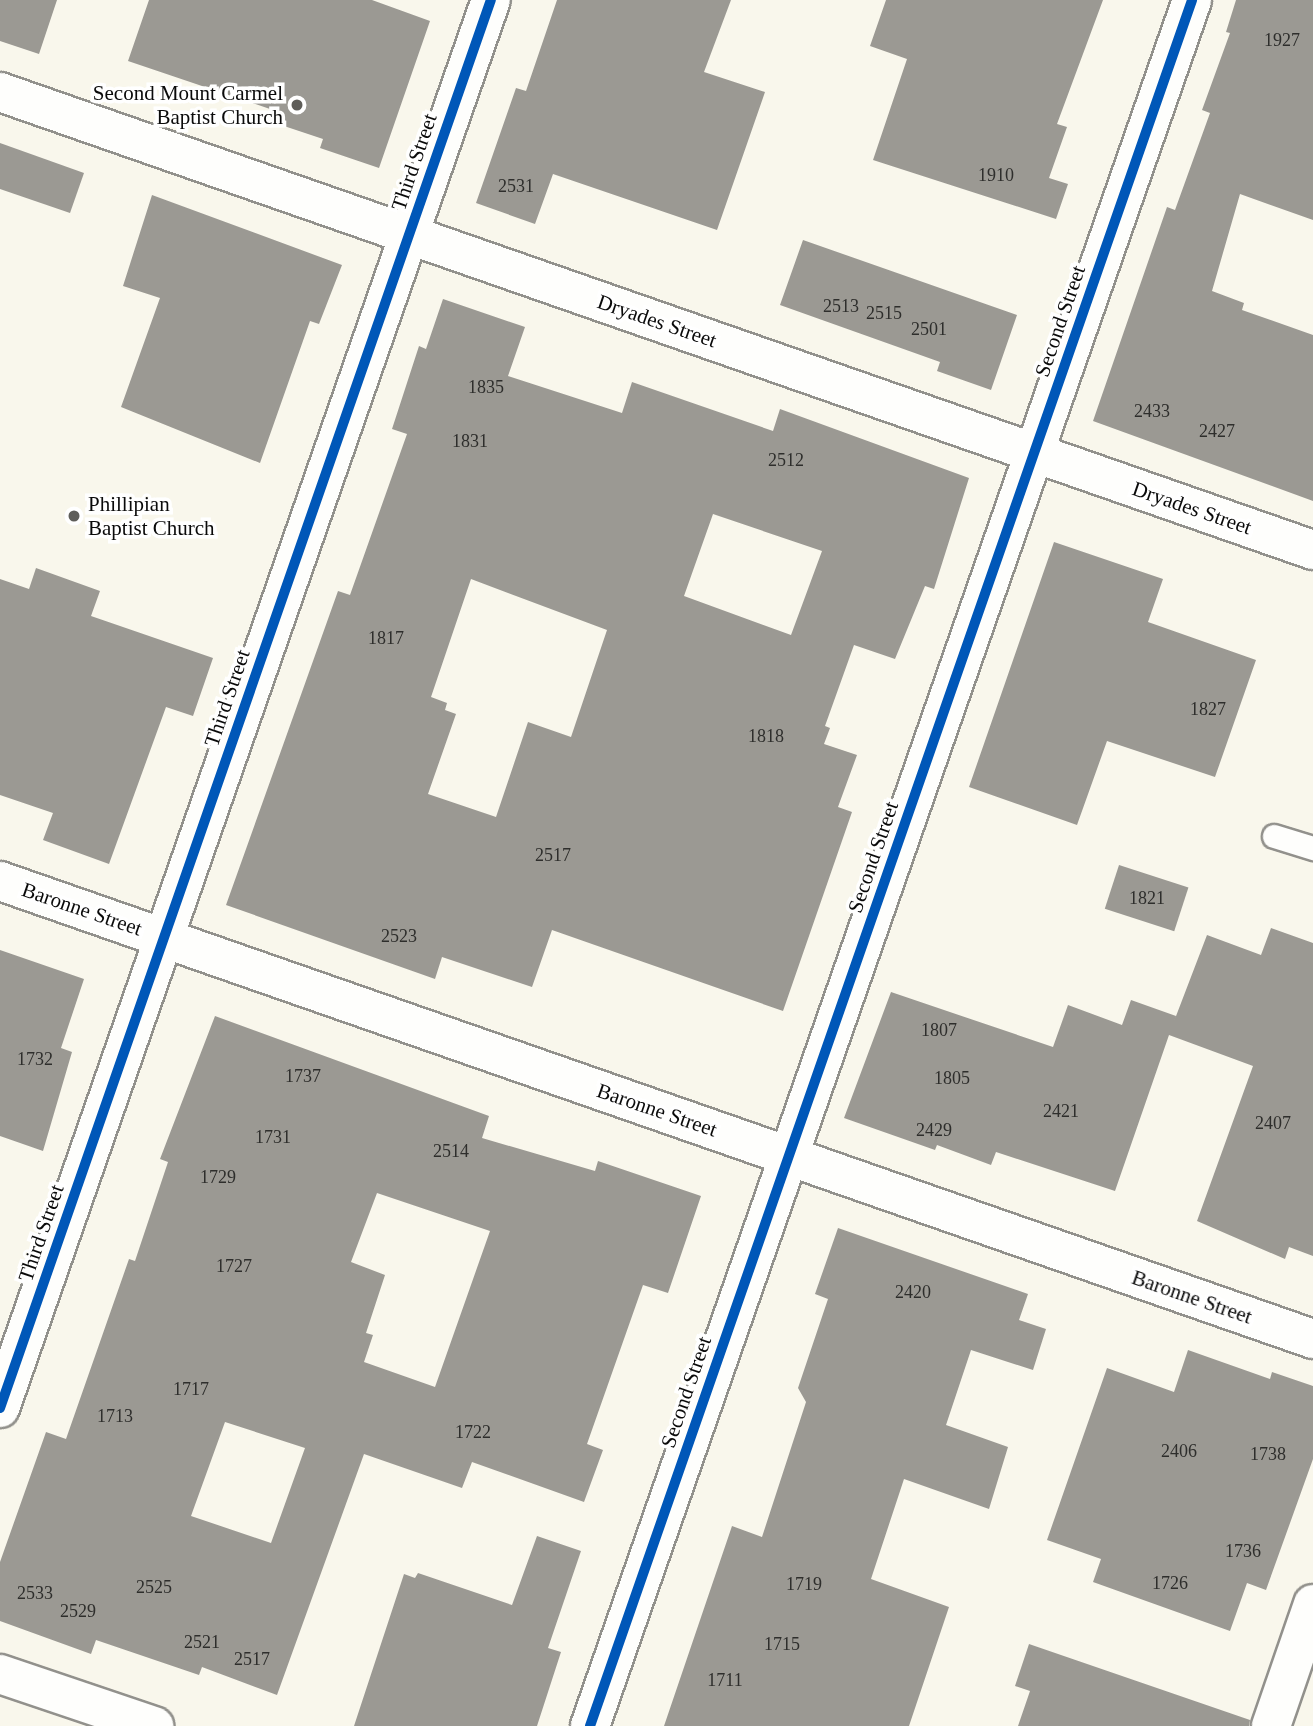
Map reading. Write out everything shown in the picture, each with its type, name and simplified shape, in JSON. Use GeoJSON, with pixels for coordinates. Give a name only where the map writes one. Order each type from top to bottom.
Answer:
{"type":"FeatureCollection","features":[{"type":"Feature","properties":{"kind":"street","name":"Third Street"},"geometry":{"type":"LineString","coordinates":[[0,1408],[491,0]]}},
{"type":"Feature","properties":{"kind":"street","name":"Second Street"},"geometry":{"type":"LineString","coordinates":[[590,1726],[1192,0]]}},
{"type":"Feature","properties":{"kind":"street","name":"Dryades Street"},"geometry":{"type":"LineString","coordinates":[[0,92],[1313,550]]}},
{"type":"Feature","properties":{"kind":"street","name":"Baronne Street"},"geometry":{"type":"LineString","coordinates":[[0,881],[1313,1339]]}},
{"type":"Feature","properties":{"kind":"street"},"geometry":{"type":"LineString","coordinates":[[1271,1726],[1313,1604]]}},
{"type":"Feature","properties":{"kind":"street"},"geometry":{"type":"LineString","coordinates":[[0,1674],[154,1726]]}},
{"type":"Feature","properties":{"kind":"lane"},"geometry":{"type":"LineString","coordinates":[[1274,836],[1313,848]]}},
{"type":"Feature","properties":{"kind":"building"},"geometry":{"type":"Polygon","coordinates":[[[0,0],[57,0],[39,54],[0,41],[0,0]]]}},
{"type":"Feature","properties":{"kind":"building"},"geometry":{"type":"Polygon","coordinates":[[[149,0],[372,0],[430,21],[379,168],[320,148],[323,139],[266,120],[270,109],[128,61],[149,0]]]}},
{"type":"Feature","properties":{"kind":"building"},"geometry":{"type":"Polygon","coordinates":[[[557,0],[731,0],[704,72],[765,92],[717,230],[553,174],[535,224],[476,203],[516,88],[526,91],[557,0]]]}},
{"type":"Feature","properties":{"kind":"building"},"geometry":{"type":"Polygon","coordinates":[[[886,0],[1103,0],[1057,124],[1067,127],[1049,178],[1068,184],[1056,219],[873,160],[907,59],[870,46],[886,0]]]}},
{"type":"Feature","properties":{"kind":"building"},"geometry":{"type":"Polygon","coordinates":[[[1236,0],[1313,0],[1313,220],[1240,194],[1212,291],[1244,303],[1242,310],[1313,335],[1313,501],[1093,421],[1167,207],[1175,210],[1210,113],[1202,110],[1230,33],[1226,32],[1236,0]]]}},
{"type":"Feature","properties":{"kind":"building"},"geometry":{"type":"Polygon","coordinates":[[[0,143],[84,173],[70,213],[0,189],[0,143]]]}},
{"type":"Feature","properties":{"kind":"building"},"geometry":{"type":"Polygon","coordinates":[[[152,195],[342,265],[319,324],[310,321],[260,463],[121,407],[160,298],[123,286],[152,195]]]}},
{"type":"Feature","properties":{"kind":"building"},"geometry":{"type":"Polygon","coordinates":[[[803,240],[1017,315],[991,390],[937,371],[940,362],[780,305],[803,240]]]}},
{"type":"Feature","properties":{"kind":"building"},"geometry":{"type":"Polygon","coordinates":[[[443,299],[525,327],[508,376],[622,413],[632,382],[773,431],[780,409],[969,478],[934,589],[925,586],[895,659],[854,645],[825,726],[830,728],[824,744],[857,755],[838,807],[852,812],[783,1011],[552,930],[532,987],[442,957],[435,979],[226,905],[338,591],[350,595],[407,434],[392,429],[419,346],[426,349],[443,299]],[[713,514],[684,596],[791,635],[822,551],[713,514]],[[471,579],[431,697],[447,703],[445,710],[456,714],[428,794],[496,817],[528,722],[571,737],[607,630],[471,579]]]}},
{"type":"Feature","properties":{"kind":"building"},"geometry":{"type":"Polygon","coordinates":[[[1054,542],[1163,579],[1148,622],[1256,660],[1215,777],[1107,741],[1077,825],[969,787],[1054,542]]]}},
{"type":"Feature","properties":{"kind":"building"},"geometry":{"type":"Polygon","coordinates":[[[36,568],[100,591],[91,616],[213,658],[193,716],[166,707],[109,864],[43,840],[53,813],[0,795],[0,579],[29,589],[36,568]]]}},
{"type":"Feature","properties":{"kind":"building"},"geometry":{"type":"Polygon","coordinates":[[[1119,865],[1188,888],[1174,931],[1105,909],[1119,865]]]}},
{"type":"Feature","properties":{"kind":"building"},"geometry":{"type":"Polygon","coordinates":[[[1271,928],[1313,943],[1313,1256],[1289,1247],[1285,1259],[1197,1221],[1253,1066],[1169,1035],[1115,1191],[996,1152],[991,1165],[937,1145],[935,1150],[844,1118],[891,992],[1053,1047],[1068,1005],[1122,1025],[1131,1000],[1176,1016],[1173,1024],[1207,935],[1261,955],[1271,928]]]}},
{"type":"Feature","properties":{"kind":"building"},"geometry":{"type":"Polygon","coordinates":[[[0,950],[84,979],[61,1048],[72,1052],[43,1151],[0,1136],[0,950]]]}},
{"type":"Feature","properties":{"kind":"building"},"geometry":{"type":"Polygon","coordinates":[[[215,1016],[489,1116],[482,1138],[595,1171],[598,1161],[701,1196],[668,1293],[643,1285],[587,1444],[603,1450],[584,1502],[472,1462],[462,1488],[364,1454],[277,1695],[202,1667],[199,1675],[96,1640],[91,1654],[0,1621],[0,1562],[46,1432],[66,1439],[129,1259],[135,1261],[168,1162],[160,1159],[215,1016]],[[377,1193],[351,1262],[385,1275],[366,1333],[373,1335],[364,1362],[435,1387],[490,1231],[377,1193]],[[225,1422],[191,1516],[271,1543],[305,1448],[225,1422]]]}},
{"type":"Feature","properties":{"kind":"building"},"geometry":{"type":"Polygon","coordinates":[[[838,1228],[1028,1294],[1019,1320],[1046,1329],[1033,1370],[971,1350],[946,1425],[1008,1447],[989,1509],[904,1479],[871,1579],[949,1607],[909,1726],[664,1726],[732,1526],[762,1537],[806,1402],[798,1388],[828,1299],[815,1294],[838,1228]]]}},
{"type":"Feature","properties":{"kind":"building"},"geometry":{"type":"Polygon","coordinates":[[[1188,1350],[1270,1379],[1272,1372],[1313,1386],[1313,1459],[1266,1590],[1247,1583],[1230,1631],[1093,1582],[1101,1559],[1047,1540],[1107,1368],[1174,1392],[1188,1350]]]}},
{"type":"Feature","properties":{"kind":"building"},"geometry":{"type":"Polygon","coordinates":[[[537,1536],[581,1551],[548,1648],[561,1652],[537,1726],[354,1726],[404,1574],[415,1578],[418,1573],[512,1605],[537,1536]]]}},
{"type":"Feature","properties":{"kind":"building"},"geometry":{"type":"Polygon","coordinates":[[[1029,1644],[1250,1720],[1249,1726],[1018,1726],[1030,1691],[1015,1686],[1029,1644]]]}},
{"type":"Feature","properties":{"kind":"cycle path"},"geometry":{"type":"LineString","coordinates":[[0,1408],[491,0]]}},
{"type":"Feature","properties":{"kind":"cycle path"},"geometry":{"type":"LineString","coordinates":[[590,1726],[1192,0]]}},
{"type":"Feature","properties":{"kind":"place","name":"Second Mount Carmel Baptist Church"},"geometry":{"type":"Point","coordinates":[297,105]}},
{"type":"Feature","properties":{"kind":"place","name":"Phillipian Baptist Church"},"geometry":{"type":"Point","coordinates":[74,516]}}]}
